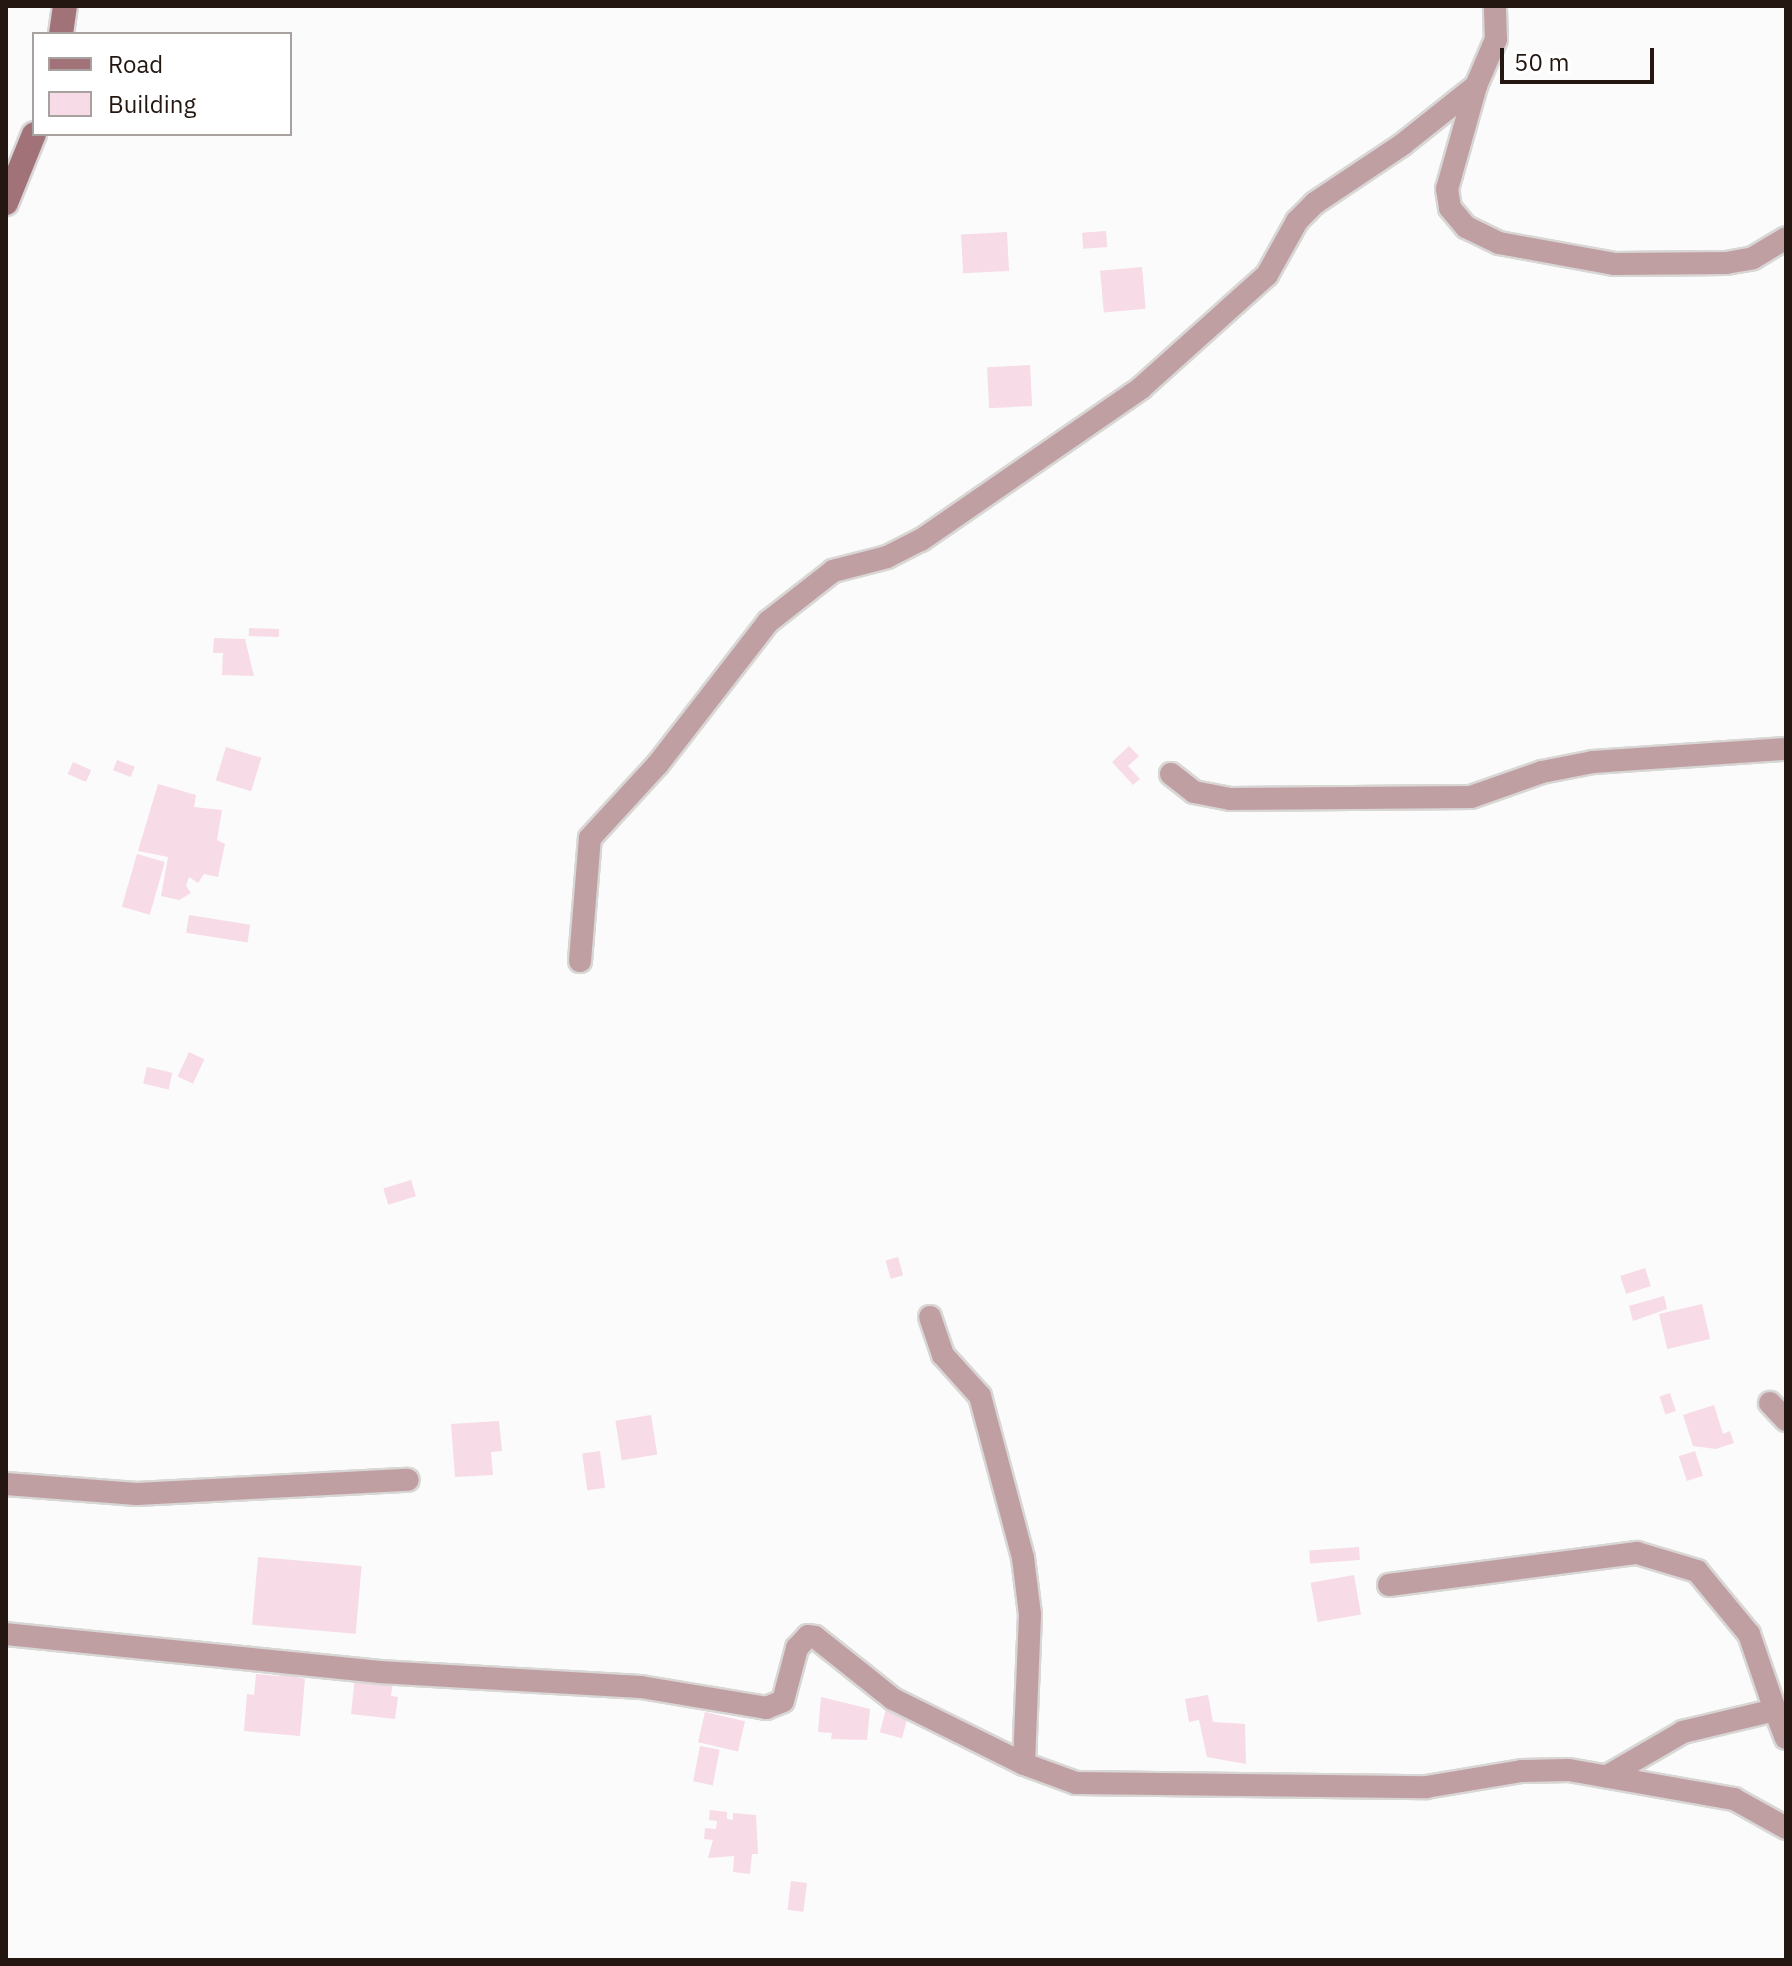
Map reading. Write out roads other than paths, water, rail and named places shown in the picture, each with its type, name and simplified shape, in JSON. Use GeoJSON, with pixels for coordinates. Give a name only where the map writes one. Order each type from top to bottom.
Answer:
{"type":"FeatureCollection","features":[{"type":"Feature","properties":{"kind":"street"},"geometry":{"type":"LineString","coordinates":[[61,32],[65,6]]}},
{"type":"Feature","properties":{"kind":"street"},"geometry":{"type":"LineString","coordinates":[[1495,6],[1496,39],[1476,86],[1447,189],[1450,208],[1466,227],[1499,243],[1615,264],[1726,263],[1753,258],[1786,238]]}},
{"type":"Feature","properties":{"kind":"street"},"geometry":{"type":"LineString","coordinates":[[580,961],[590,838],[658,764],[768,622],[833,571],[887,557],[921,540],[1141,388],[1267,275],[1297,221],[1315,203],[1403,144],[1476,86]]}},
{"type":"Feature","properties":{"kind":"street"},"geometry":{"type":"LineString","coordinates":[[6,203],[33,136]]}},
{"type":"Feature","properties":{"kind":"street"},"geometry":{"type":"LineString","coordinates":[[1171,774],[1194,792],[1230,799],[1471,797],[1542,772],[1593,762],[1786,749]]}},
{"type":"Feature","properties":{"kind":"street"},"geometry":{"type":"LineString","coordinates":[[930,1317],[948,1364],[980,1396],[1023,1558],[1030,1614],[1024,1764]]}},
{"type":"Feature","properties":{"kind":"street"},"geometry":{"type":"LineString","coordinates":[[1770,1403],[1786,1420]]}},
{"type":"Feature","properties":{"kind":"street"},"geometry":{"type":"LineString","coordinates":[[6,1484],[137,1494],[408,1480]]}},
{"type":"Feature","properties":{"kind":"street"},"geometry":{"type":"LineString","coordinates":[[1389,1585],[1637,1553],[1697,1571],[1749,1634],[1786,1738]]}},
{"type":"Feature","properties":{"kind":"street"},"geometry":{"type":"LineString","coordinates":[[6,1634],[379,1672],[641,1687],[766,1708],[783,1701],[797,1648],[808,1636],[815,1637],[893,1699],[1024,1764],[1076,1783],[1123,1787],[1240,1783],[1426,1787],[1522,1771],[1607,1776],[1734,1799],[1786,1828]]}},
{"type":"Feature","properties":{"kind":"street"},"geometry":{"type":"LineString","coordinates":[[1607,1776],[1683,1732],[1775,1710]]}}]}
